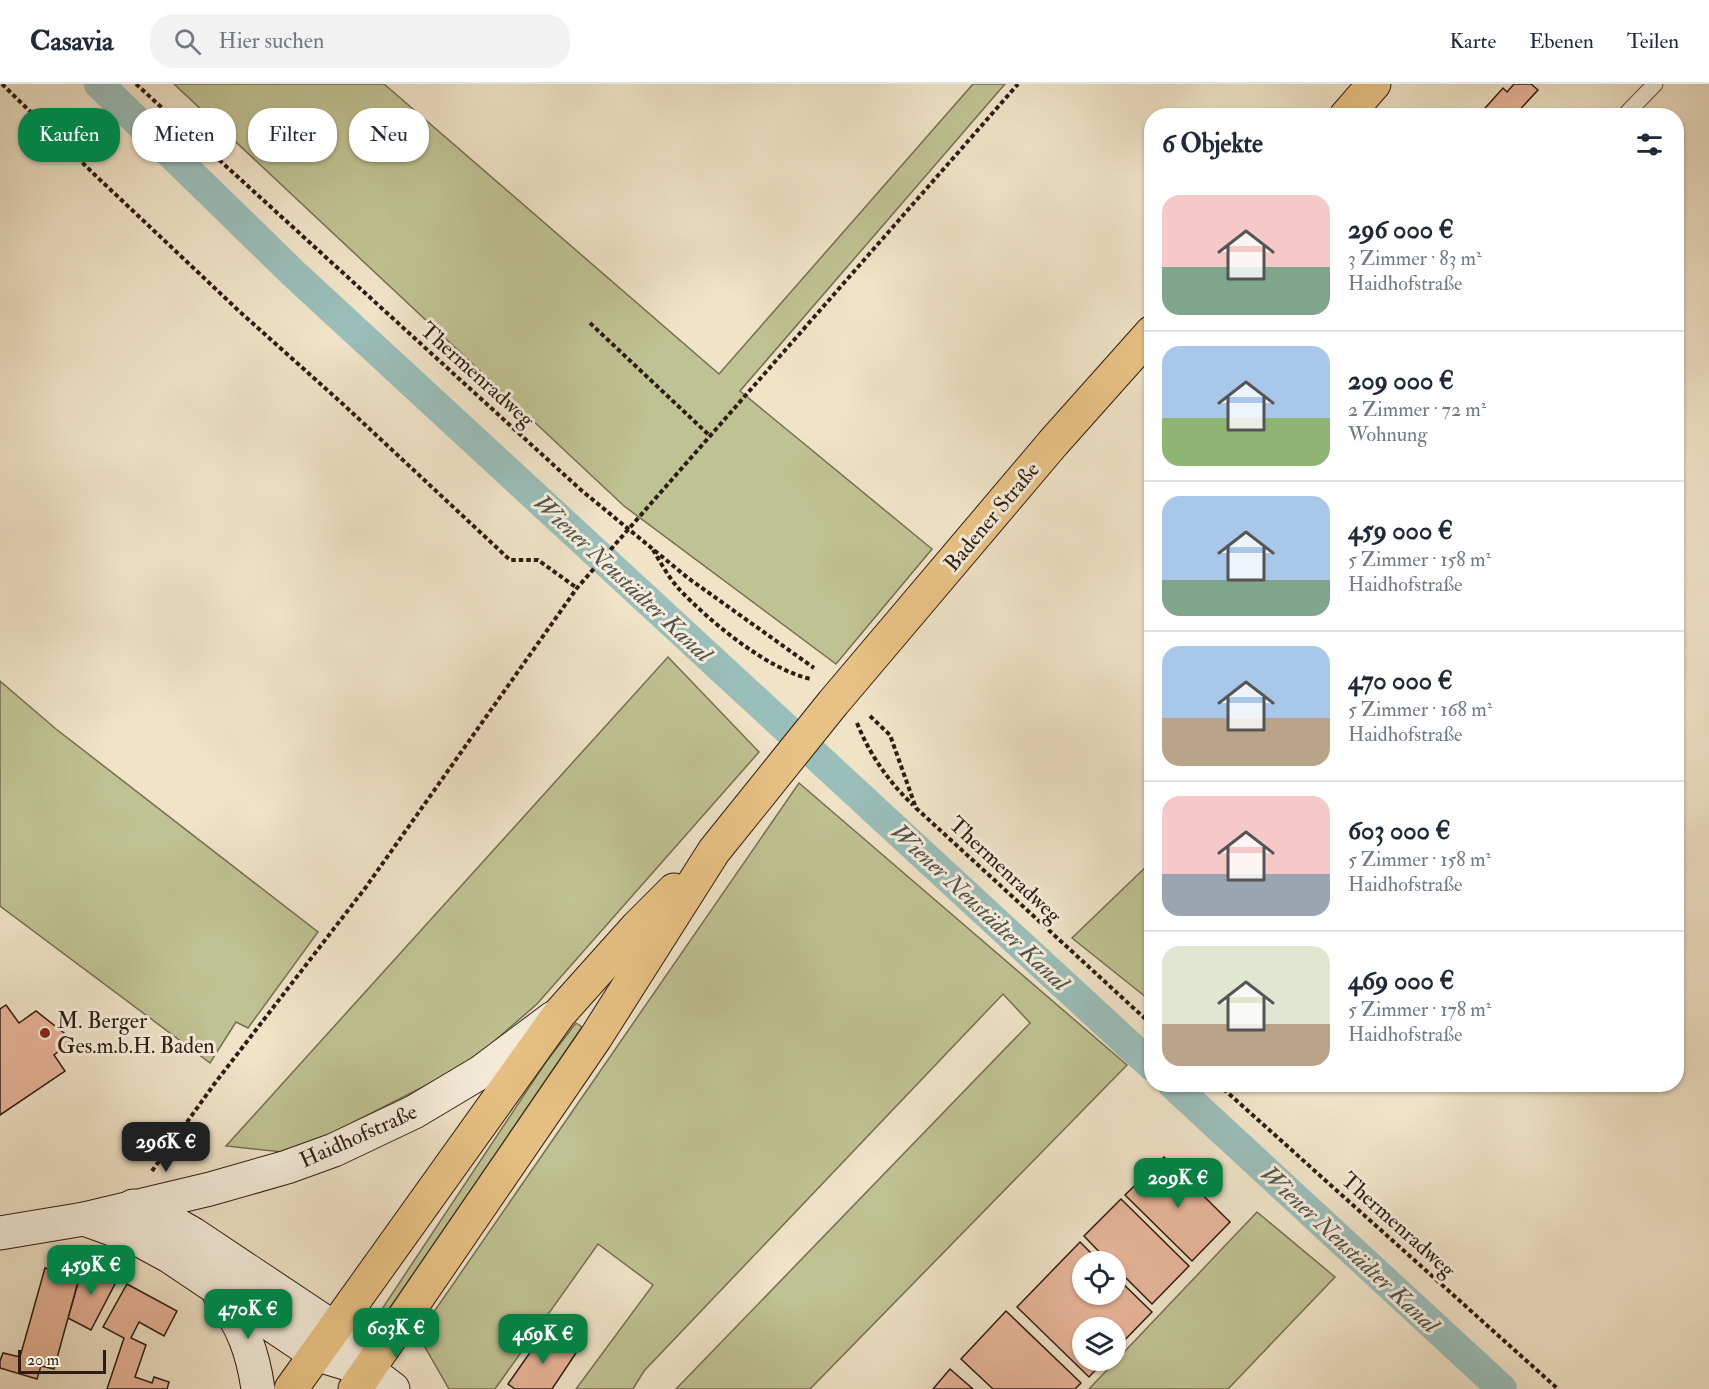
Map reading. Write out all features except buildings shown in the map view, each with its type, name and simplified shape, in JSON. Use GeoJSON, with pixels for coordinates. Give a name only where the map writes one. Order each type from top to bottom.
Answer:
{"type":"FeatureCollection","features":[{"type":"Feature","properties":{"kind":"main road"},"geometry":{"type":"LineString","coordinates":[[1353,108],[1374,84]]}},
{"type":"Feature","properties":{"kind":"main road","name":"Badener Straße"},"geometry":{"type":"LineString","coordinates":[[714,851],[835,701],[1053,443],[1144,341]]}},
{"type":"Feature","properties":{"kind":"main road"},"geometry":{"type":"LineString","coordinates":[[291,1389],[560,1013],[637,927],[714,851]]}},
{"type":"Feature","properties":{"kind":"main road"},"geometry":{"type":"LineString","coordinates":[[372,1383],[714,851]]}},
{"type":"Feature","properties":{"kind":"main road","name":"Haidhofstraße"},"geometry":{"type":"LineString","coordinates":[[0,1233],[84,1219],[210,1189],[287,1167],[334,1149],[414,1112],[472,1077],[560,1013]]}},
{"type":"Feature","properties":{"kind":"main road","name":"Haidhofstraße"},"geometry":{"type":"LineString","coordinates":[[133,1206],[165,1218],[193,1234],[325,1341],[372,1383]]}},
{"type":"Feature","properties":{"kind":"main road","name":"Haidhofstraße"},"geometry":{"type":"LineString","coordinates":[[84,1219],[134,1237],[169,1256],[209,1283],[325,1341]]}},
{"type":"Feature","properties":{"kind":"main road","name":"Haidhofstraße"},"geometry":{"type":"LineString","coordinates":[[209,1283],[232,1311],[245,1336],[255,1366],[258,1389]]}},
{"type":"Feature","properties":{"kind":"lane"},"geometry":{"type":"LineString","coordinates":[[1632,108],[1655,84]]}},
{"type":"Feature","properties":{"kind":"path"},"geometry":{"type":"LineString","coordinates":[[2,84],[96,177],[230,303],[345,405],[510,560],[538,560],[577,588]]}},
{"type":"Feature","properties":{"kind":"path","name":"Thermenradweg"},"geometry":{"type":"LineString","coordinates":[[136,84],[581,490],[688,578],[814,668]]}},
{"type":"Feature","properties":{"kind":"path"},"geometry":{"type":"LineString","coordinates":[[133,1206],[149,1176],[215,1083],[366,887],[577,588],[1018,84]]}},
{"type":"Feature","properties":{"kind":"path"},"geometry":{"type":"LineString","coordinates":[[590,323],[710,436]]}},
{"type":"Feature","properties":{"kind":"path"},"geometry":{"type":"LineString","coordinates":[[651,547],[677,588],[730,635],[782,670],[814,680],[835,701],[854,714],[865,743],[879,766],[899,791],[916,807]]}},
{"type":"Feature","properties":{"kind":"path","name":"Thermenradweg"},"geometry":{"type":"LineString","coordinates":[[870,716],[890,735],[916,807],[1144,1018]]}},
{"type":"Feature","properties":{"kind":"path","name":"Thermenradweg"},"geometry":{"type":"LineString","coordinates":[[1227,1092],[1558,1389]]}},
{"type":"Feature","properties":{"kind":"green space"},"geometry":{"type":"Polygon","coordinates":[[[174,84],[384,84],[412,108],[349,108],[349,162],[429,162],[429,123],[719,374],[973,84],[1005,84],[740,391],[932,549],[836,664],[624,506],[257,162],[337,162],[337,108],[248,108],[248,153],[236,142],[236,108],[200,108],[174,84]]]}},
{"type":"Feature","properties":{"kind":"green space"},"geometry":{"type":"Polygon","coordinates":[[[668,657],[759,752],[537,1004],[468,1064],[293,1153],[226,1146],[668,657]]]}},
{"type":"Feature","properties":{"kind":"green space"},"geometry":{"type":"Polygon","coordinates":[[[0,681],[56,729],[318,932],[248,1028],[236,1022],[210,1063],[0,906],[0,681]]]}},
{"type":"Feature","properties":{"kind":"green space"},"geometry":{"type":"Polygon","coordinates":[[[799,783],[1127,1065],[810,1389],[676,1389],[1030,1023],[1003,994],[644,1371],[633,1389],[576,1389],[653,1285],[598,1244],[495,1389],[449,1389],[418,1335],[799,783]]]}},
{"type":"Feature","properties":{"kind":"green space"},"geometry":{"type":"Polygon","coordinates":[[[1144,869],[1144,996],[1072,938],[1144,869]]]}},
{"type":"Feature","properties":{"kind":"green space"},"geometry":{"type":"Polygon","coordinates":[[[576,1023],[582,1027],[387,1312],[382,1309],[546,1062],[576,1023]]]}},
{"type":"Feature","properties":{"kind":"green space"},"geometry":{"type":"Polygon","coordinates":[[[1257,1212],[1335,1277],[1228,1389],[1089,1389],[1106,1371],[1126,1371],[1126,1350],[1257,1212]]]}},
{"type":"Feature","properties":{"kind":"waterway","name":"Wiener Neustädter Kanal"},"geometry":{"type":"LineString","coordinates":[[99,84],[294,274],[1144,1059]]}},
{"type":"Feature","properties":{"kind":"waterway","name":"Wiener Neustädter Kanal"},"geometry":{"type":"LineString","coordinates":[[1181,1092],[1502,1389]]}},
{"type":"Feature","properties":{"kind":"place","name":"M. Berger Ges.m.b.H. Baden"},"geometry":{"type":"Point","coordinates":[45,1033]}}]}
